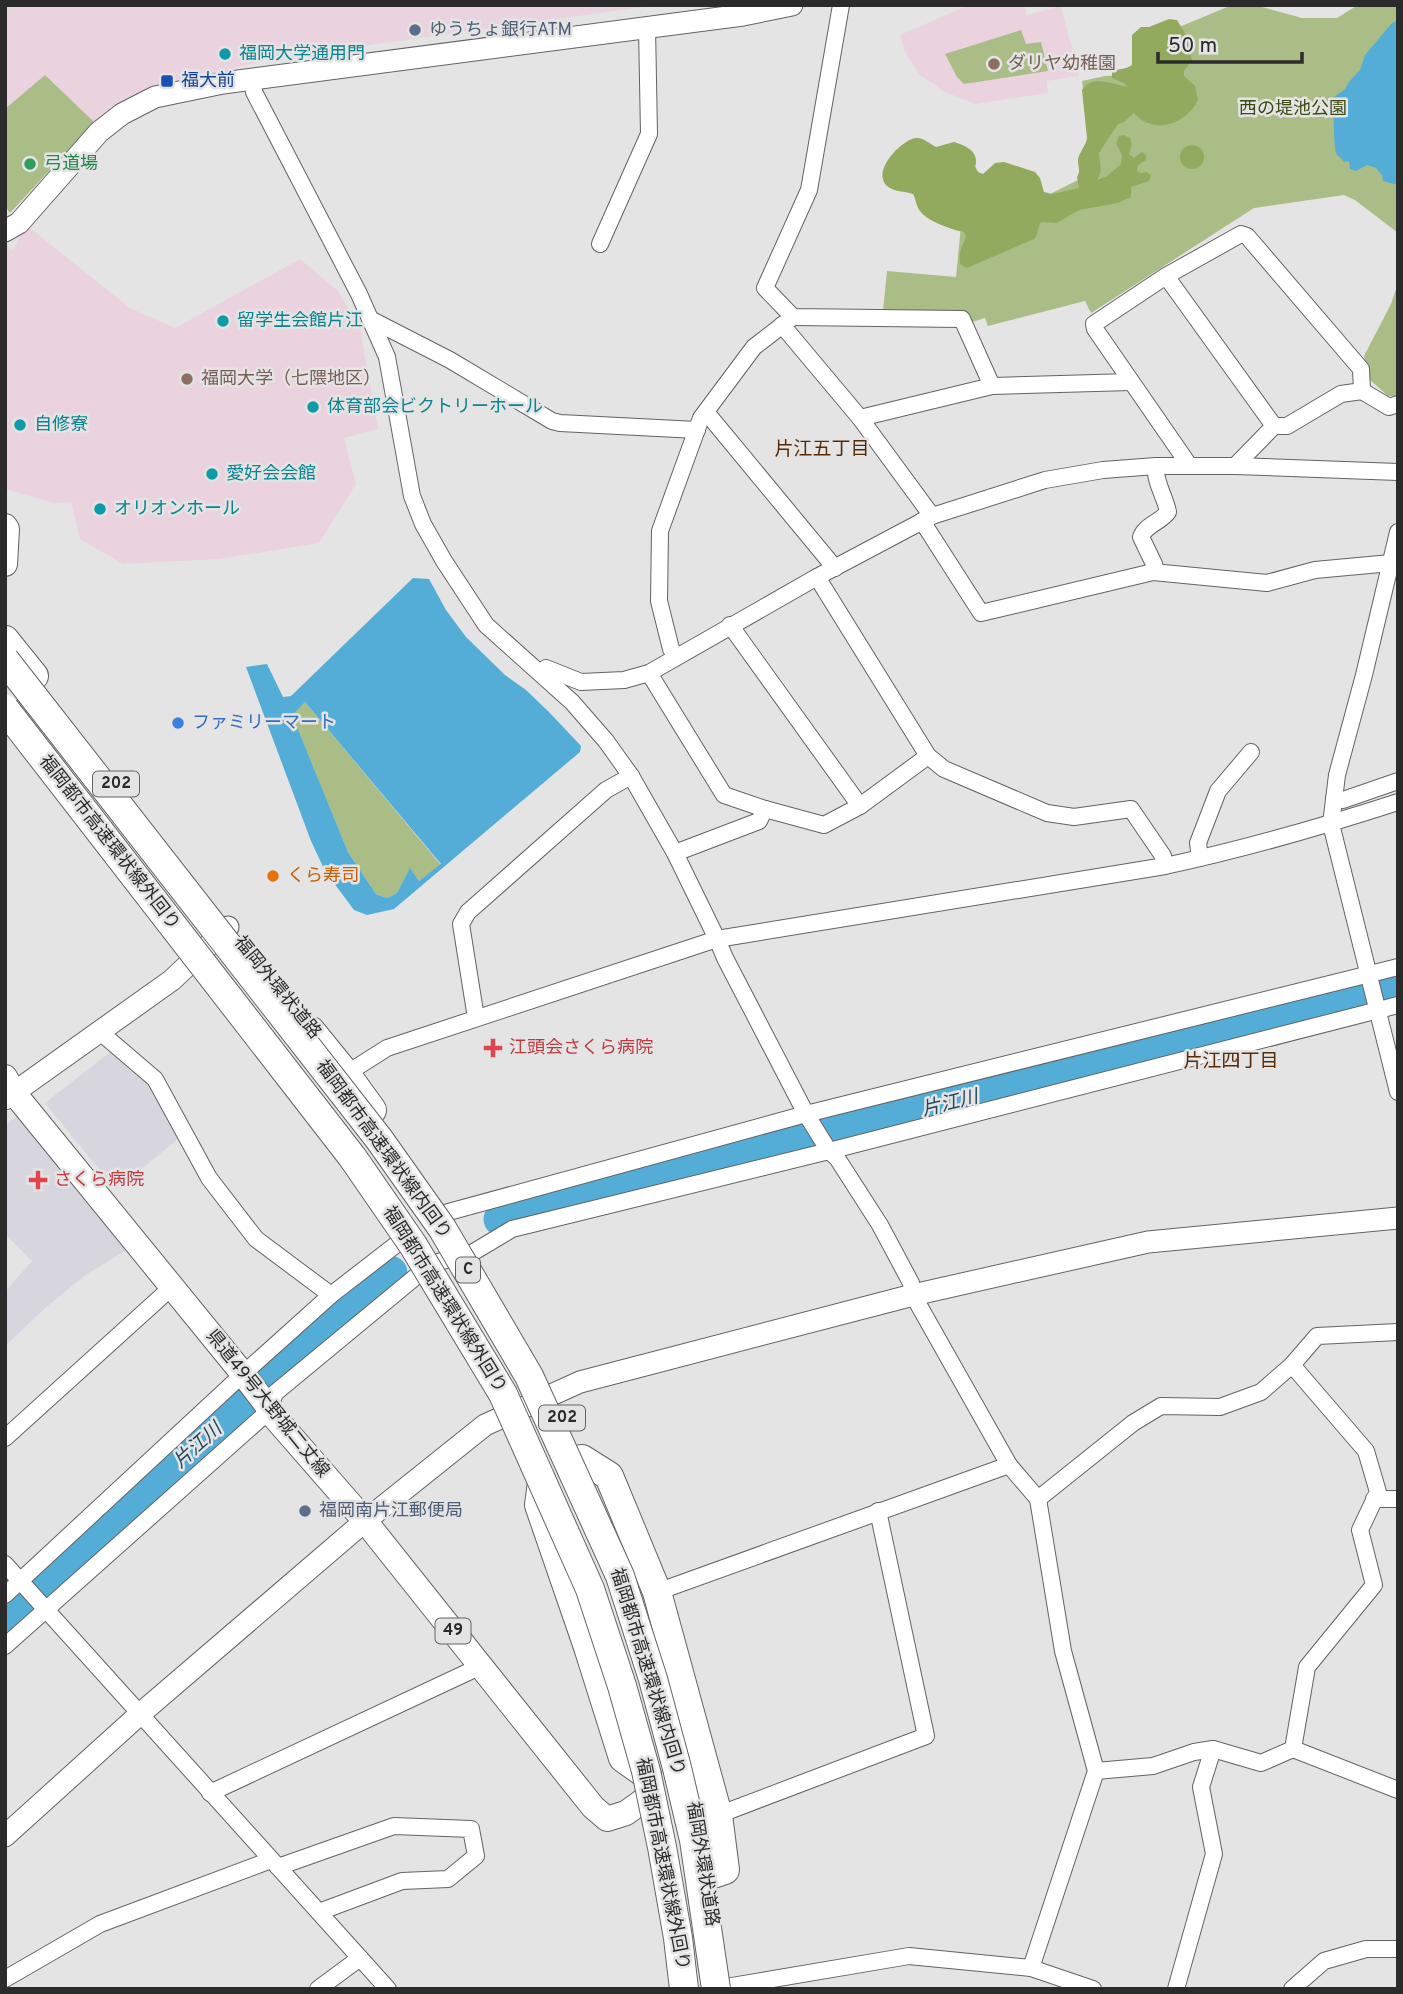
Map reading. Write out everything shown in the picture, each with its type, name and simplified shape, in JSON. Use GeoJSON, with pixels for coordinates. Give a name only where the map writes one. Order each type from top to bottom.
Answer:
{"type":"FeatureCollection","features":[{"type":"Feature","properties":{"kind":"highway","name":"福岡外環状道路"},"geometry":{"type":"LineString","coordinates":[[5,640],[346,1074],[472,1253],[551,1395],[582,1460],[639,1606],[681,1745],[708,1876],[718,1988]]}},
{"type":"Feature","properties":{"kind":"highway","name":"福岡都市高速環状線内回り"},"geometry":{"type":"LineString","coordinates":[[5,660],[379,1139],[442,1228],[529,1376],[620,1576],[653,1679],[694,1840],[718,1988]]}},
{"type":"Feature","properties":{"kind":"highway","name":"福岡外環状道路"},"geometry":{"type":"LineString","coordinates":[[5,709],[312,1096],[412,1233],[513,1412],[543,1470],[604,1622],[649,1785],[690,1989]]}},
{"type":"Feature","properties":{"kind":"highway","name":"福岡都市高速環状線外回り"},"geometry":{"type":"LineString","coordinates":[[5,709],[353,1157],[413,1245],[503,1394],[590,1589],[622,1686],[646,1771],[663,1847],[684,1989]]}},
{"type":"Feature","properties":{"kind":"highway"},"geometry":{"type":"LineString","coordinates":[[582,1460],[609,1476],[657,1592],[718,1815],[725,1870],[708,1876]]}},
{"type":"Feature","properties":{"kind":"main road"},"geometry":{"type":"LineString","coordinates":[[5,526],[5,564]]}},
{"type":"Feature","properties":{"kind":"main road","name":"県道49号大野城二丈線"},"geometry":{"type":"LineString","coordinates":[[8,1090],[172,1287],[267,1407],[365,1521],[593,1807],[607,1819],[626,1813],[649,1785]]}},
{"type":"Feature","properties":{"kind":"street"},"geometry":{"type":"LineString","coordinates":[[5,231],[19,223],[99,132],[122,114],[155,97],[223,83],[743,15],[792,5]]}},
{"type":"Feature","properties":{"kind":"street"},"geometry":{"type":"LineString","coordinates":[[841,5],[809,190],[765,288],[860,418],[927,519],[981,613],[1156,572],[1267,583],[1315,570],[1391,563]]}},
{"type":"Feature","properties":{"kind":"street"},"geometry":{"type":"LineString","coordinates":[[600,244],[649,134],[647,27]]}},
{"type":"Feature","properties":{"kind":"street"},"geometry":{"type":"LineString","coordinates":[[252,80],[254,92],[387,357],[412,496],[423,524],[486,625],[572,702],[606,741],[631,776],[676,853],[724,958],[806,1114],[880,1225],[911,1283],[914,1295],[1009,1465],[1038,1499],[1063,1651],[1096,1771],[1037,1970],[1044,1989]]}},
{"type":"Feature","properties":{"kind":"street"},"geometry":{"type":"LineString","coordinates":[[1189,465],[1130,382],[1094,324],[1166,276],[1241,234],[1247,236],[1362,369],[1362,391]]}},
{"type":"Feature","properties":{"kind":"street"},"geometry":{"type":"LineString","coordinates":[[1166,276],[1274,426]]}},
{"type":"Feature","properties":{"kind":"street"},"geometry":{"type":"LineString","coordinates":[[370,319],[450,360],[552,421],[697,430]]}},
{"type":"Feature","properties":{"kind":"street"},"geometry":{"type":"LineString","coordinates":[[676,656],[671,649],[659,601],[660,531],[701,418],[754,347],[788,321],[962,319],[992,386]]}},
{"type":"Feature","properties":{"kind":"street"},"geometry":{"type":"LineString","coordinates":[[860,418],[992,386],[1130,382]]}},
{"type":"Feature","properties":{"kind":"street"},"geometry":{"type":"LineString","coordinates":[[1235,466],[1274,426],[1287,426],[1341,394],[1362,391],[1390,407],[1398,404]]}},
{"type":"Feature","properties":{"kind":"street"},"geometry":{"type":"LineString","coordinates":[[706,412],[835,568]]}},
{"type":"Feature","properties":{"kind":"street"},"geometry":{"type":"LineString","coordinates":[[542,674],[546,668],[581,682],[624,680],[649,673],[730,625],[927,519],[1045,480],[1103,470],[1189,465],[1398,472]]}},
{"type":"Feature","properties":{"kind":"street"},"geometry":{"type":"LineString","coordinates":[[1156,466],[1155,475],[1168,512],[1143,531],[1141,537],[1156,572]]}},
{"type":"Feature","properties":{"kind":"street"},"geometry":{"type":"LineString","coordinates":[[1398,532],[1337,775],[1331,824],[1398,1092]]}},
{"type":"Feature","properties":{"kind":"street"},"geometry":{"type":"LineString","coordinates":[[817,577],[928,756],[944,769],[1047,813],[1074,817],[1131,809],[1163,856],[1165,866]]}},
{"type":"Feature","properties":{"kind":"street"},"geometry":{"type":"LineString","coordinates":[[730,625],[860,806]]}},
{"type":"Feature","properties":{"kind":"street"},"geometry":{"type":"LineString","coordinates":[[649,673],[724,795],[765,809],[824,825],[860,806],[928,756]]}},
{"type":"Feature","properties":{"kind":"street"},"geometry":{"type":"LineString","coordinates":[[1200,858],[1198,843],[1218,791],[1251,752]]}},
{"type":"Feature","properties":{"kind":"street"},"geometry":{"type":"LineString","coordinates":[[476,1018],[461,924],[468,912],[606,790],[631,776]]}},
{"type":"Feature","properties":{"kind":"street"},"geometry":{"type":"LineString","coordinates":[[1334,799],[1343,800],[1398,781]]}},
{"type":"Feature","properties":{"kind":"street"},"geometry":{"type":"LineString","coordinates":[[346,1074],[387,1048],[717,939],[1165,866],[1331,824],[1398,802]]}},
{"type":"Feature","properties":{"kind":"street"},"geometry":{"type":"LineString","coordinates":[[676,853],[759,821],[765,809]]}},
{"type":"Feature","properties":{"kind":"street"},"geometry":{"type":"LineString","coordinates":[[8,1090],[100,1032],[172,979],[228,927]]}},
{"type":"Feature","properties":{"kind":"street"},"geometry":{"type":"LineString","coordinates":[[445,1213],[806,1114],[1370,977],[1398,967]]}},
{"type":"Feature","properties":{"kind":"street"},"geometry":{"type":"LineString","coordinates":[[5,1646],[44,1607],[267,1407],[275,1393],[431,1264],[472,1253],[512,1229],[1398,1005]]}},
{"type":"Feature","properties":{"kind":"street"},"geometry":{"type":"LineString","coordinates":[[100,1032],[155,1079],[208,1178],[256,1239],[331,1295]]}},
{"type":"Feature","properties":{"kind":"street"},"geometry":{"type":"LineString","coordinates":[[5,1836],[140,1714],[365,1521],[485,1426],[580,1382],[914,1295],[1149,1242],[1398,1218]]}},
{"type":"Feature","properties":{"kind":"street"},"geometry":{"type":"LineString","coordinates":[[5,1595],[23,1583],[331,1295],[412,1233]]}},
{"type":"Feature","properties":{"kind":"street"},"geometry":{"type":"LineString","coordinates":[[5,1438],[172,1287]]}},
{"type":"Feature","properties":{"kind":"street"},"geometry":{"type":"LineString","coordinates":[[1038,1499],[1133,1423],[1161,1406],[1220,1407],[1261,1392],[1292,1365],[1317,1336],[1398,1332]]}},
{"type":"Feature","properties":{"kind":"street"},"geometry":{"type":"LineString","coordinates":[[1292,1365],[1366,1451],[1378,1492],[1360,1530],[1374,1585],[1307,1667],[1293,1749]]}},
{"type":"Feature","properties":{"kind":"street"},"geometry":{"type":"LineString","coordinates":[[657,1592],[1009,1465]]}},
{"type":"Feature","properties":{"kind":"street"},"geometry":{"type":"LineString","coordinates":[[1374,1499],[1398,1499]]}},
{"type":"Feature","properties":{"kind":"street"},"geometry":{"type":"LineString","coordinates":[[718,1815],[926,1735],[878,1511]]}},
{"type":"Feature","properties":{"kind":"street"},"geometry":{"type":"LineString","coordinates":[[5,1563],[388,1989]]}},
{"type":"Feature","properties":{"kind":"street"},"geometry":{"type":"LineString","coordinates":[[210,1793],[481,1666]]}},
{"type":"Feature","properties":{"kind":"street"},"geometry":{"type":"LineString","coordinates":[[1096,1771],[1153,1766],[1194,1752],[1213,1749],[1261,1763],[1293,1749],[1398,1790]]}},
{"type":"Feature","properties":{"kind":"street"},"geometry":{"type":"LineString","coordinates":[[1176,1989],[1214,1854],[1201,1787],[1213,1749]]}},
{"type":"Feature","properties":{"kind":"street"},"geometry":{"type":"LineString","coordinates":[[5,1979],[100,1924],[274,1863],[394,1826],[471,1829],[476,1856],[448,1879],[402,1881],[318,1912]]}},
{"type":"Feature","properties":{"kind":"street"},"geometry":{"type":"LineString","coordinates":[[1292,1989],[1324,1961],[1366,1949],[1398,1949]]}},
{"type":"Feature","properties":{"kind":"street"},"geometry":{"type":"LineString","coordinates":[[718,1988],[909,1956],[1037,1970],[1093,1989]]}},
{"type":"Feature","properties":{"kind":"street"},"geometry":{"type":"LineString","coordinates":[[318,1989],[360,1958]]}},
{"type":"Feature","properties":{"kind":"shaded area"},"geometry":{"type":"Polygon","coordinates":[[[5,5],[658,5],[269,59],[155,89],[112,106],[5,209],[5,5]]]}},
{"type":"Feature","properties":{"kind":"shaded area","name":"ダリヤ幼稚園"},"geometry":{"type":"Polygon","coordinates":[[[969,5],[1024,5],[1027,15],[1061,6],[1079,76],[1047,81],[1048,93],[975,104],[945,92],[920,75],[905,52],[900,35],[969,5]]]}},
{"type":"Feature","properties":{"kind":"shaded area","name":"福岡大学（七隈地区）"},"geometry":{"type":"Polygon","coordinates":[[[26,225],[130,308],[175,328],[300,259],[338,291],[360,328],[378,429],[344,438],[356,484],[319,543],[219,559],[123,564],[80,539],[71,502],[54,503],[5,489],[5,244],[13,251],[26,225]]]}},
{"type":"Feature","properties":{"kind":"shaded area","name":"さくら病院"},"geometry":{"type":"Polygon","coordinates":[[[114,1049],[151,1082],[179,1138],[116,1190],[45,1103],[114,1049]]]}},
{"type":"Feature","properties":{"kind":"shaded area","name":"さくら病院"},"geometry":{"type":"Polygon","coordinates":[[[17,1116],[128,1249],[84,1276],[5,1346],[5,1292],[32,1261],[5,1234],[5,1126],[17,1116]]]}},
{"type":"Feature","properties":{"kind":"green space","name":"西の堤池公園"},"geometry":{"type":"Polygon","coordinates":[[[1232,5],[1255,5],[1302,18],[1337,18],[1358,5],[1398,5],[1398,233],[1355,200],[1344,195],[1254,208],[1091,313],[1085,301],[988,326],[985,318],[969,323],[963,311],[883,311],[887,271],[956,277],[961,226],[1038,200],[1094,172],[1082,81],[1105,76],[1131,75],[1141,43],[1232,5]]]}},
{"type":"Feature","properties":{"kind":"green space"},"geometry":{"type":"Polygon","coordinates":[[[1169,19],[1177,20],[1186,35],[1192,60],[1184,71],[1184,76],[1195,86],[1198,100],[1186,116],[1169,124],[1150,124],[1134,113],[1118,124],[1099,153],[1101,170],[1097,180],[1107,176],[1121,164],[1122,155],[1116,143],[1119,136],[1130,138],[1132,144],[1129,154],[1134,158],[1142,152],[1146,155],[1146,160],[1138,165],[1137,171],[1151,175],[1149,181],[1131,187],[1131,197],[1118,203],[1079,210],[1057,223],[1041,222],[1034,239],[967,268],[961,265],[960,258],[966,237],[964,232],[923,215],[913,194],[887,186],[883,172],[891,156],[905,143],[917,138],[936,147],[954,142],[965,146],[973,153],[978,172],[983,174],[995,163],[1004,162],[1035,172],[1044,192],[1052,194],[1079,188],[1078,160],[1087,138],[1082,90],[1091,82],[1097,81],[1128,87],[1112,78],[1112,72],[1132,65],[1132,35],[1141,27],[1149,27],[1169,19]]]}},
{"type":"Feature","properties":{"kind":"green space"},"geometry":{"type":"Polygon","coordinates":[[[1021,30],[1026,44],[1041,42],[1048,71],[964,84],[957,77],[945,54],[1021,30]]]}},
{"type":"Feature","properties":{"kind":"green space","name":"弓道場"},"geometry":{"type":"Polygon","coordinates":[[[45,75],[94,122],[10,213],[5,206],[5,109],[45,75]]]}},
{"type":"Feature","properties":{"kind":"green space"},"geometry":{"type":"Polygon","coordinates":[[[1192,145],[1200,149],[1204,157],[1200,165],[1192,169],[1184,165],[1180,157],[1184,149],[1192,145]]]}},
{"type":"Feature","properties":{"kind":"green space"},"geometry":{"type":"Polygon","coordinates":[[[1398,283],[1398,396],[1388,396],[1368,378],[1364,356],[1391,304],[1398,283]]]}},
{"type":"Feature","properties":{"kind":"green space"},"geometry":{"type":"Polygon","coordinates":[[[305,702],[441,865],[419,881],[410,869],[397,893],[387,898],[376,894],[348,852],[291,714],[305,702]]]}},
{"type":"Feature","properties":{"kind":"water"},"geometry":{"type":"Polygon","coordinates":[[[1398,20],[1398,185],[1383,181],[1376,168],[1367,165],[1356,171],[1350,169],[1349,161],[1344,162],[1337,154],[1334,97],[1345,89],[1360,70],[1365,55],[1392,23],[1398,20]]]}},
{"type":"Feature","properties":{"kind":"water"},"geometry":{"type":"Polygon","coordinates":[[[413,578],[429,579],[446,610],[466,637],[549,712],[581,746],[580,752],[394,909],[367,915],[354,910],[325,871],[311,841],[246,667],[267,664],[283,697],[291,696],[413,578]],[[305,702],[292,715],[348,852],[376,894],[387,898],[397,893],[410,868],[419,881],[441,864],[305,702]]]}},
{"type":"Feature","properties":{"kind":"waterway","name":"片江川"},"geometry":{"type":"LineString","coordinates":[[501,1219],[807,1138],[1161,1050],[1359,990],[1398,983]]}},
{"type":"Feature","properties":{"kind":"waterway","name":"片江川"},"geometry":{"type":"LineString","coordinates":[[5,1619],[390,1273]]}},
{"type":"Feature","properties":{"kind":"place","name":"ゆうちょ銀行ATM"},"geometry":{"type":"Point","coordinates":[415,30]}},
{"type":"Feature","properties":{"kind":"place","name":"福岡大学通用門"},"geometry":{"type":"Point","coordinates":[225,54]}},
{"type":"Feature","properties":{"kind":"place","name":"ダリヤ幼稚園"},"geometry":{"type":"Point","coordinates":[994,64]}},
{"type":"Feature","properties":{"kind":"place","name":"福大前"},"geometry":{"type":"Point","coordinates":[167,81]}},
{"type":"Feature","properties":{"kind":"place","name":"弓道場"},"geometry":{"type":"Point","coordinates":[30,164]}},
{"type":"Feature","properties":{"kind":"place","name":"留学生会館片江"},"geometry":{"type":"Point","coordinates":[223,321]}},
{"type":"Feature","properties":{"kind":"place","name":"福岡大学（七隈地区）"},"geometry":{"type":"Point","coordinates":[187,379]}},
{"type":"Feature","properties":{"kind":"place","name":"体育部会ビクトリーホール"},"geometry":{"type":"Point","coordinates":[313,407]}},
{"type":"Feature","properties":{"kind":"place","name":"自修寮"},"geometry":{"type":"Point","coordinates":[20,425]}},
{"type":"Feature","properties":{"kind":"place","name":"愛好会会館"},"geometry":{"type":"Point","coordinates":[212,474]}},
{"type":"Feature","properties":{"kind":"place","name":"オリオンホール"},"geometry":{"type":"Point","coordinates":[100,509]}},
{"type":"Feature","properties":{"kind":"place","name":"ファミリーマート"},"geometry":{"type":"Point","coordinates":[178,723]}},
{"type":"Feature","properties":{"kind":"place","name":"くら寿司"},"geometry":{"type":"Point","coordinates":[273,876]}},
{"type":"Feature","properties":{"kind":"place","name":"江頭会さくら病院"},"geometry":{"type":"Point","coordinates":[493,1048]}},
{"type":"Feature","properties":{"kind":"place","name":"さくら病院"},"geometry":{"type":"Point","coordinates":[38,1180]}},
{"type":"Feature","properties":{"kind":"place","name":"福岡南片江郵便局"},"geometry":{"type":"Point","coordinates":[305,1511]}},
{"type":"Feature","properties":{"kind":"district","name":"片江五丁目"},"geometry":{"type":"Point","coordinates":[822,450]}},
{"type":"Feature","properties":{"kind":"district","name":"片江四丁目"},"geometry":{"type":"Point","coordinates":[1231,1062]}}]}
